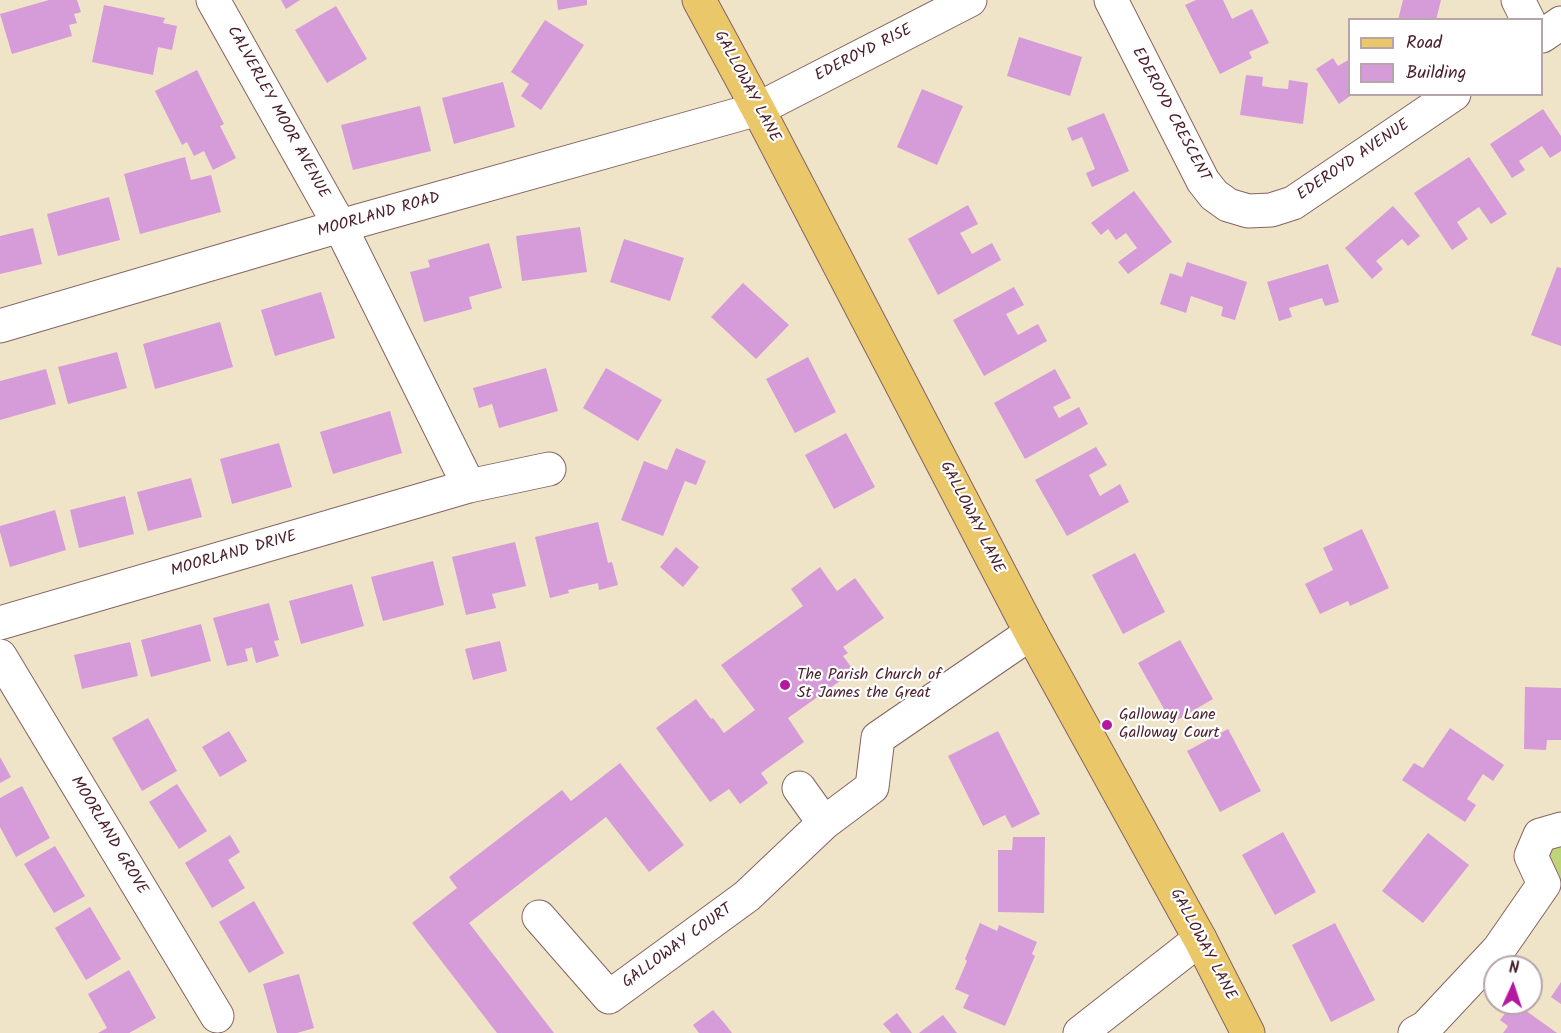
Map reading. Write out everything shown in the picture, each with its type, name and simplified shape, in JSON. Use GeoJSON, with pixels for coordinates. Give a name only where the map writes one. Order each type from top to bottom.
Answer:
{"type":"FeatureCollection","features":[{"type":"Feature","properties":{"kind":"main road","name":"GALLOWAY LANE"},"geometry":{"type":"LineString","coordinates":[[699,0],[1031,633],[1200,939],[1248,1033]]}},
{"type":"Feature","properties":{"kind":"street","name":"CALVERLEY MOOR AVENUE"},"geometry":{"type":"LineString","coordinates":[[213,0],[340,226]]}},
{"type":"Feature","properties":{"kind":"street","name":"EDEROYD RISE"},"geometry":{"type":"LineString","coordinates":[[758,109],[970,0]]}},
{"type":"Feature","properties":{"kind":"street","name":"EDEROYD CRESCENT"},"geometry":{"type":"LineString","coordinates":[[1111,0],[1203,181],[1214,195],[1228,204],[1248,211]]}},
{"type":"Feature","properties":{"kind":"street"},"geometry":{"type":"LineString","coordinates":[[1518,0],[1527,18]]}},
{"type":"Feature","properties":{"kind":"street"},"geometry":{"type":"LineString","coordinates":[[1543,35],[1561,23]]}},
{"type":"Feature","properties":{"kind":"street","name":"EDEROYD AVENUE"},"geometry":{"type":"LineString","coordinates":[[1248,211],[1271,210],[1293,203],[1451,96]]}},
{"type":"Feature","properties":{"kind":"street","name":"MOORLAND ROAD"},"geometry":{"type":"LineString","coordinates":[[0,326],[340,226],[758,109]]}},
{"type":"Feature","properties":{"kind":"street"},"geometry":{"type":"LineString","coordinates":[[340,226],[469,486]]}},
{"type":"Feature","properties":{"kind":"street","name":"MOORLAND DRIVE"},"geometry":{"type":"LineString","coordinates":[[0,623],[469,486],[549,469]]}},
{"type":"Feature","properties":{"kind":"street","name":"GALLOWAY COURT"},"geometry":{"type":"LineString","coordinates":[[539,917],[609,997],[747,896],[824,823],[872,787],[878,738],[1031,633]]}},
{"type":"Feature","properties":{"kind":"street","name":"MOORLAND GROVE"},"geometry":{"type":"LineString","coordinates":[[0,656],[217,1016]]}},
{"type":"Feature","properties":{"kind":"street"},"geometry":{"type":"LineString","coordinates":[[799,788],[824,823]]}},
{"type":"Feature","properties":{"kind":"street"},"geometry":{"type":"LineString","coordinates":[[1415,1033],[1426,1027],[1499,949],[1553,884],[1531,856],[1540,835],[1561,829]]}},
{"type":"Feature","properties":{"kind":"street"},"geometry":{"type":"LineString","coordinates":[[1080,1033],[1200,939]]}},
{"type":"Feature","properties":{"kind":"green space"},"geometry":{"type":"Polygon","coordinates":[[[1561,829],[1561,884],[1544,884],[1540,835],[1561,829]]]}},
{"type":"Feature","properties":{"kind":"building"},"geometry":{"type":"Polygon","coordinates":[[[49,0],[77,0],[81,12],[74,14],[77,23],[69,25],[72,36],[12,54],[0,14],[49,0]]]}},
{"type":"Feature","properties":{"kind":"building"},"geometry":{"type":"Polygon","coordinates":[[[281,0],[300,0],[286,9],[281,0]]]}},
{"type":"Feature","properties":{"kind":"building"},"geometry":{"type":"Polygon","coordinates":[[[557,0],[587,0],[587,5],[558,10],[557,0]]]}},
{"type":"Feature","properties":{"kind":"building"},"geometry":{"type":"Polygon","coordinates":[[[1196,0],[1223,0],[1232,19],[1252,9],[1269,43],[1249,52],[1252,58],[1220,74],[1185,5],[1196,0]]]}},
{"type":"Feature","properties":{"kind":"building"},"geometry":{"type":"Polygon","coordinates":[[[1403,0],[1441,0],[1436,18],[1398,18],[1403,0]]]}},
{"type":"Feature","properties":{"kind":"building"},"geometry":{"type":"Polygon","coordinates":[[[104,5],[165,18],[163,23],[177,26],[172,50],[158,47],[153,75],[92,62],[104,5]]]}},
{"type":"Feature","properties":{"kind":"building"},"geometry":{"type":"Polygon","coordinates":[[[336,6],[367,59],[327,83],[295,30],[336,6]]]}},
{"type":"Feature","properties":{"kind":"building"},"geometry":{"type":"Polygon","coordinates":[[[545,20],[584,45],[541,110],[521,96],[529,84],[511,72],[545,20]]]}},
{"type":"Feature","properties":{"kind":"building"},"geometry":{"type":"Polygon","coordinates":[[[1019,37],[1082,57],[1070,96],[1007,76],[1019,37]]]}},
{"type":"Feature","properties":{"kind":"building"},"geometry":{"type":"Polygon","coordinates":[[[1333,58],[1338,66],[1348,60],[1348,96],[1350,96],[1339,104],[1316,69],[1333,58]]]}},
{"type":"Feature","properties":{"kind":"building"},"geometry":{"type":"Polygon","coordinates":[[[197,70],[224,124],[220,126],[236,158],[213,170],[204,151],[194,156],[187,142],[182,145],[155,91],[197,70]]]}},
{"type":"Feature","properties":{"kind":"building"},"geometry":{"type":"Polygon","coordinates":[[[1246,75],[1263,77],[1262,86],[1274,88],[1288,89],[1289,80],[1308,83],[1303,124],[1240,115],[1246,75]]]}},
{"type":"Feature","properties":{"kind":"building"},"geometry":{"type":"Polygon","coordinates":[[[503,82],[515,127],[454,144],[442,98],[503,82]]]}},
{"type":"Feature","properties":{"kind":"building"},"geometry":{"type":"Polygon","coordinates":[[[922,89],[963,106],[937,165],[897,147],[922,89]]]}},
{"type":"Feature","properties":{"kind":"building"},"geometry":{"type":"Polygon","coordinates":[[[420,106],[431,151],[353,170],[341,125],[420,106]]]}},
{"type":"Feature","properties":{"kind":"building"},"geometry":{"type":"Polygon","coordinates":[[[1543,109],[1561,136],[1561,151],[1550,158],[1542,146],[1519,161],[1525,170],[1512,178],[1490,144],[1543,109]]]}},
{"type":"Feature","properties":{"kind":"building"},"geometry":{"type":"Polygon","coordinates":[[[1104,113],[1129,171],[1092,187],[1086,173],[1095,169],[1082,137],[1072,141],[1067,128],[1104,113]]]}},
{"type":"Feature","properties":{"kind":"building"},"geometry":{"type":"Polygon","coordinates":[[[185,157],[191,180],[211,175],[221,212],[140,234],[124,174],[185,157]]]}},
{"type":"Feature","properties":{"kind":"building"},"geometry":{"type":"Polygon","coordinates":[[[1469,157],[1507,214],[1491,224],[1479,207],[1457,222],[1468,239],[1452,250],[1414,193],[1469,157]]]}},
{"type":"Feature","properties":{"kind":"building"},"geometry":{"type":"Polygon","coordinates":[[[1134,191],[1172,242],[1128,274],[1118,262],[1137,248],[1126,233],[1116,240],[1108,229],[1101,235],[1091,223],[1134,191]]]}},
{"type":"Feature","properties":{"kind":"building"},"geometry":{"type":"Polygon","coordinates":[[[109,197],[120,240],[58,256],[47,214],[109,197]]]}},
{"type":"Feature","properties":{"kind":"building"},"geometry":{"type":"Polygon","coordinates":[[[968,205],[978,224],[960,233],[972,254],[992,243],[1001,260],[938,295],[908,239],[968,205]]]}},
{"type":"Feature","properties":{"kind":"building"},"geometry":{"type":"Polygon","coordinates":[[[1393,206],[1420,236],[1408,246],[1402,239],[1376,261],[1383,269],[1372,279],[1345,248],[1393,206]]]}},
{"type":"Feature","properties":{"kind":"building"},"geometry":{"type":"Polygon","coordinates":[[[580,227],[587,272],[522,281],[516,236],[580,227]]]}},
{"type":"Feature","properties":{"kind":"building"},"geometry":{"type":"Polygon","coordinates":[[[33,228],[42,264],[0,274],[0,236],[33,228]]]}},
{"type":"Feature","properties":{"kind":"building"},"geometry":{"type":"Polygon","coordinates":[[[624,239],[684,258],[670,301],[610,282],[624,239]]]}},
{"type":"Feature","properties":{"kind":"building"},"geometry":{"type":"Polygon","coordinates":[[[489,243],[502,288],[469,297],[472,309],[424,322],[410,272],[430,267],[428,260],[489,243]]]}},
{"type":"Feature","properties":{"kind":"building"},"geometry":{"type":"Polygon","coordinates":[[[1187,262],[1247,282],[1235,320],[1221,316],[1223,307],[1191,296],[1186,313],[1160,304],[1170,273],[1182,277],[1187,262]]]}},
{"type":"Feature","properties":{"kind":"building"},"geometry":{"type":"Polygon","coordinates":[[[1328,264],[1339,302],[1325,306],[1322,298],[1289,308],[1292,317],[1279,321],[1267,282],[1328,264]]]}},
{"type":"Feature","properties":{"kind":"building"},"geometry":{"type":"Polygon","coordinates":[[[1557,267],[1561,268],[1561,346],[1531,335],[1557,267]]]}},
{"type":"Feature","properties":{"kind":"building"},"geometry":{"type":"Polygon","coordinates":[[[743,283],[789,325],[756,359],[711,317],[743,283]]]}},
{"type":"Feature","properties":{"kind":"building"},"geometry":{"type":"Polygon","coordinates":[[[1014,287],[1024,305],[1006,314],[1018,335],[1038,324],[1047,341],[984,376],[953,320],[1014,287]]]}},
{"type":"Feature","properties":{"kind":"building"},"geometry":{"type":"Polygon","coordinates":[[[321,292],[335,338],[275,356],[261,310],[321,292]]]}},
{"type":"Feature","properties":{"kind":"building"},"geometry":{"type":"Polygon","coordinates":[[[220,322],[233,367],[155,389],[143,344],[220,322]]]}},
{"type":"Feature","properties":{"kind":"building"},"geometry":{"type":"Polygon","coordinates":[[[117,352],[127,388],[68,404],[58,367],[117,352]]]}},
{"type":"Feature","properties":{"kind":"building"},"geometry":{"type":"Polygon","coordinates":[[[808,357],[836,412],[795,433],[766,379],[808,357]]]}},
{"type":"Feature","properties":{"kind":"building"},"geometry":{"type":"Polygon","coordinates":[[[546,368],[558,411],[499,428],[492,404],[479,408],[473,388],[546,368]]]}},
{"type":"Feature","properties":{"kind":"building"},"geometry":{"type":"Polygon","coordinates":[[[606,368],[662,400],[638,441],[583,408],[606,368]]]}},
{"type":"Feature","properties":{"kind":"building"},"geometry":{"type":"Polygon","coordinates":[[[46,369],[56,404],[0,420],[0,381],[46,369]]]}},
{"type":"Feature","properties":{"kind":"building"},"geometry":{"type":"Polygon","coordinates":[[[1055,369],[1071,398],[1053,407],[1059,418],[1079,407],[1088,424],[1025,459],[994,403],[1055,369]]]}},
{"type":"Feature","properties":{"kind":"building"},"geometry":{"type":"Polygon","coordinates":[[[390,411],[402,453],[333,474],[320,432],[390,411]]]}},
{"type":"Feature","properties":{"kind":"building"},"geometry":{"type":"Polygon","coordinates":[[[846,433],[875,487],[834,509],[805,455],[846,433]]]}},
{"type":"Feature","properties":{"kind":"building"},"geometry":{"type":"Polygon","coordinates":[[[279,443],[292,487],[232,504],[220,459],[279,443]]]}},
{"type":"Feature","properties":{"kind":"building"},"geometry":{"type":"Polygon","coordinates":[[[1096,447],[1107,465],[1089,475],[1100,496],[1120,484],[1129,502],[1067,536],[1035,480],[1096,447]]]}},
{"type":"Feature","properties":{"kind":"building"},"geometry":{"type":"Polygon","coordinates":[[[676,448],[706,461],[696,485],[685,481],[663,536],[621,520],[644,461],[667,470],[676,448]]]}},
{"type":"Feature","properties":{"kind":"building"},"geometry":{"type":"Polygon","coordinates":[[[191,478],[202,517],[148,531],[137,492],[191,478]]]}},
{"type":"Feature","properties":{"kind":"building"},"geometry":{"type":"Polygon","coordinates":[[[125,496],[134,534],[79,548],[70,510],[125,496]]]}},
{"type":"Feature","properties":{"kind":"building"},"geometry":{"type":"Polygon","coordinates":[[[55,510],[66,550],[10,567],[0,526],[55,510]]]}},
{"type":"Feature","properties":{"kind":"building"},"geometry":{"type":"Polygon","coordinates":[[[598,522],[608,563],[612,562],[618,585],[599,590],[598,583],[568,590],[569,593],[550,598],[535,537],[598,522]]]}},
{"type":"Feature","properties":{"kind":"building"},"geometry":{"type":"Polygon","coordinates":[[[1362,529],[1389,588],[1350,606],[1348,601],[1320,614],[1305,584],[1333,570],[1323,548],[1362,529]]]}},
{"type":"Feature","properties":{"kind":"building"},"geometry":{"type":"Polygon","coordinates":[[[515,542],[526,586],[492,594],[496,608],[466,615],[452,557],[515,542]]]}},
{"type":"Feature","properties":{"kind":"building"},"geometry":{"type":"Polygon","coordinates":[[[676,547],[699,567],[683,587],[660,567],[676,547]]]}},
{"type":"Feature","properties":{"kind":"building"},"geometry":{"type":"Polygon","coordinates":[[[1135,553],[1165,612],[1123,634],[1092,575],[1135,553]]]}},
{"type":"Feature","properties":{"kind":"building"},"geometry":{"type":"Polygon","coordinates":[[[433,561],[444,605],[383,621],[371,577],[433,561]]]}},
{"type":"Feature","properties":{"kind":"building","name":"The Parish Church of St James the Great"},"geometry":{"type":"Polygon","coordinates":[[[820,567],[837,591],[855,578],[884,618],[843,647],[848,653],[843,656],[854,671],[788,718],[804,742],[761,773],[768,783],[740,804],[729,789],[710,802],[656,728],[696,699],[724,733],[755,710],[721,665],[803,606],[791,589],[820,567]]]}},
{"type":"Feature","properties":{"kind":"building"},"geometry":{"type":"Polygon","coordinates":[[[352,584],[364,626],[301,644],[289,601],[352,584]]]}},
{"type":"Feature","properties":{"kind":"building"},"geometry":{"type":"Polygon","coordinates":[[[269,603],[279,640],[274,641],[279,656],[256,663],[252,647],[245,649],[248,661],[227,666],[213,618],[269,603]]]}},
{"type":"Feature","properties":{"kind":"building"},"geometry":{"type":"Polygon","coordinates":[[[201,624],[211,661],[151,677],[141,640],[201,624]]]}},
{"type":"Feature","properties":{"kind":"building"},"geometry":{"type":"Polygon","coordinates":[[[1180,640],[1213,699],[1172,723],[1138,663],[1180,640]]]}},
{"type":"Feature","properties":{"kind":"building"},"geometry":{"type":"Polygon","coordinates":[[[500,641],[507,671],[473,680],[465,649],[500,641]]]}},
{"type":"Feature","properties":{"kind":"building"},"geometry":{"type":"Polygon","coordinates":[[[130,642],[138,676],[82,689],[74,655],[130,642]]]}},
{"type":"Feature","properties":{"kind":"building"},"geometry":{"type":"Polygon","coordinates":[[[1525,687],[1561,688],[1561,740],[1547,740],[1546,750],[1524,749],[1525,687]]]}},
{"type":"Feature","properties":{"kind":"building"},"geometry":{"type":"Polygon","coordinates":[[[148,718],[177,771],[142,791],[112,738],[148,718]]]}},
{"type":"Feature","properties":{"kind":"building"},"geometry":{"type":"Polygon","coordinates":[[[1450,728],[1504,765],[1493,781],[1483,774],[1467,799],[1476,805],[1465,822],[1402,780],[1414,763],[1423,768],[1450,728]]]}},
{"type":"Feature","properties":{"kind":"building"},"geometry":{"type":"Polygon","coordinates":[[[1228,729],[1261,791],[1220,812],[1187,751],[1228,729]]]}},
{"type":"Feature","properties":{"kind":"building"},"geometry":{"type":"Polygon","coordinates":[[[229,731],[247,761],[220,777],[202,747],[229,731]]]}},
{"type":"Feature","properties":{"kind":"building"},"geometry":{"type":"Polygon","coordinates":[[[998,731],[1040,814],[1012,828],[1005,815],[983,826],[948,756],[998,731]]]}},
{"type":"Feature","properties":{"kind":"building"},"geometry":{"type":"Polygon","coordinates":[[[0,757],[11,777],[0,783],[0,757]]]}},
{"type":"Feature","properties":{"kind":"building"},"geometry":{"type":"Polygon","coordinates":[[[620,763],[684,845],[649,872],[606,817],[469,923],[554,1033],[497,1033],[412,923],[457,888],[449,877],[562,790],[571,801],[620,763]]]}},
{"type":"Feature","properties":{"kind":"building"},"geometry":{"type":"Polygon","coordinates":[[[177,784],[207,831],[179,849],[149,802],[177,784]]]}},
{"type":"Feature","properties":{"kind":"building"},"geometry":{"type":"Polygon","coordinates":[[[22,786],[50,838],[16,857],[0,827],[0,798],[22,786]]]}},
{"type":"Feature","properties":{"kind":"building"},"geometry":{"type":"Polygon","coordinates":[[[1283,832],[1316,892],[1275,915],[1242,855],[1283,832]]]}},
{"type":"Feature","properties":{"kind":"building"},"geometry":{"type":"Polygon","coordinates":[[[1428,833],[1469,865],[1423,923],[1382,891],[1428,833]]]}},
{"type":"Feature","properties":{"kind":"building"},"geometry":{"type":"Polygon","coordinates":[[[230,835],[240,852],[228,860],[245,888],[212,908],[185,863],[230,835]]]}},
{"type":"Feature","properties":{"kind":"building"},"geometry":{"type":"Polygon","coordinates":[[[1013,837],[1045,837],[1044,913],[998,912],[998,850],[1012,850],[1013,837]]]}},
{"type":"Feature","properties":{"kind":"building"},"geometry":{"type":"Polygon","coordinates":[[[55,846],[85,896],[54,913],[24,864],[55,846]]]}},
{"type":"Feature","properties":{"kind":"building"},"geometry":{"type":"Polygon","coordinates":[[[254,901],[284,953],[249,973],[219,922],[254,901]]]}},
{"type":"Feature","properties":{"kind":"building"},"geometry":{"type":"Polygon","coordinates":[[[90,907],[121,959],[86,980],[55,928],[90,907]]]}},
{"type":"Feature","properties":{"kind":"building"},"geometry":{"type":"Polygon","coordinates":[[[980,923],[997,931],[999,925],[1037,942],[1032,954],[1035,956],[1005,1026],[963,1008],[969,995],[955,989],[980,923]]]}},
{"type":"Feature","properties":{"kind":"building"},"geometry":{"type":"Polygon","coordinates":[[[1335,923],[1375,1000],[1331,1022],[1292,945],[1335,923]]]}},
{"type":"Feature","properties":{"kind":"building"},"geometry":{"type":"Polygon","coordinates":[[[129,970],[156,1018],[129,1033],[98,1033],[107,1028],[88,994],[129,970]]]}},
{"type":"Feature","properties":{"kind":"building"},"geometry":{"type":"Polygon","coordinates":[[[299,974],[314,1028],[297,1033],[277,1033],[263,984],[299,974]]]}},
{"type":"Feature","properties":{"kind":"building"},"geometry":{"type":"Polygon","coordinates":[[[1561,982],[1561,1004],[1551,997],[1561,982]]]}},
{"type":"Feature","properties":{"kind":"building"},"geometry":{"type":"Polygon","coordinates":[[[713,1010],[732,1033],[699,1033],[693,1025],[713,1010]]]}},
{"type":"Feature","properties":{"kind":"building"},"geometry":{"type":"Polygon","coordinates":[[[897,1013],[912,1033],[891,1033],[883,1024],[897,1013]]]}},
{"type":"Feature","properties":{"kind":"building"},"geometry":{"type":"Polygon","coordinates":[[[943,1015],[957,1033],[919,1033],[943,1015]]]}},
{"type":"Feature","properties":{"kind":"building"},"geometry":{"type":"Polygon","coordinates":[[[1504,1015],[1532,1015],[1557,1033],[1503,1033],[1508,1026],[1500,1020],[1504,1015]]]}},
{"type":"Feature","properties":{"kind":"place","name":"The Parish Church of St James the Great"},"geometry":{"type":"Point","coordinates":[785,685]}},
{"type":"Feature","properties":{"kind":"place","name":"Galloway Lane Galloway Court"},"geometry":{"type":"Point","coordinates":[1107,725]}}]}
